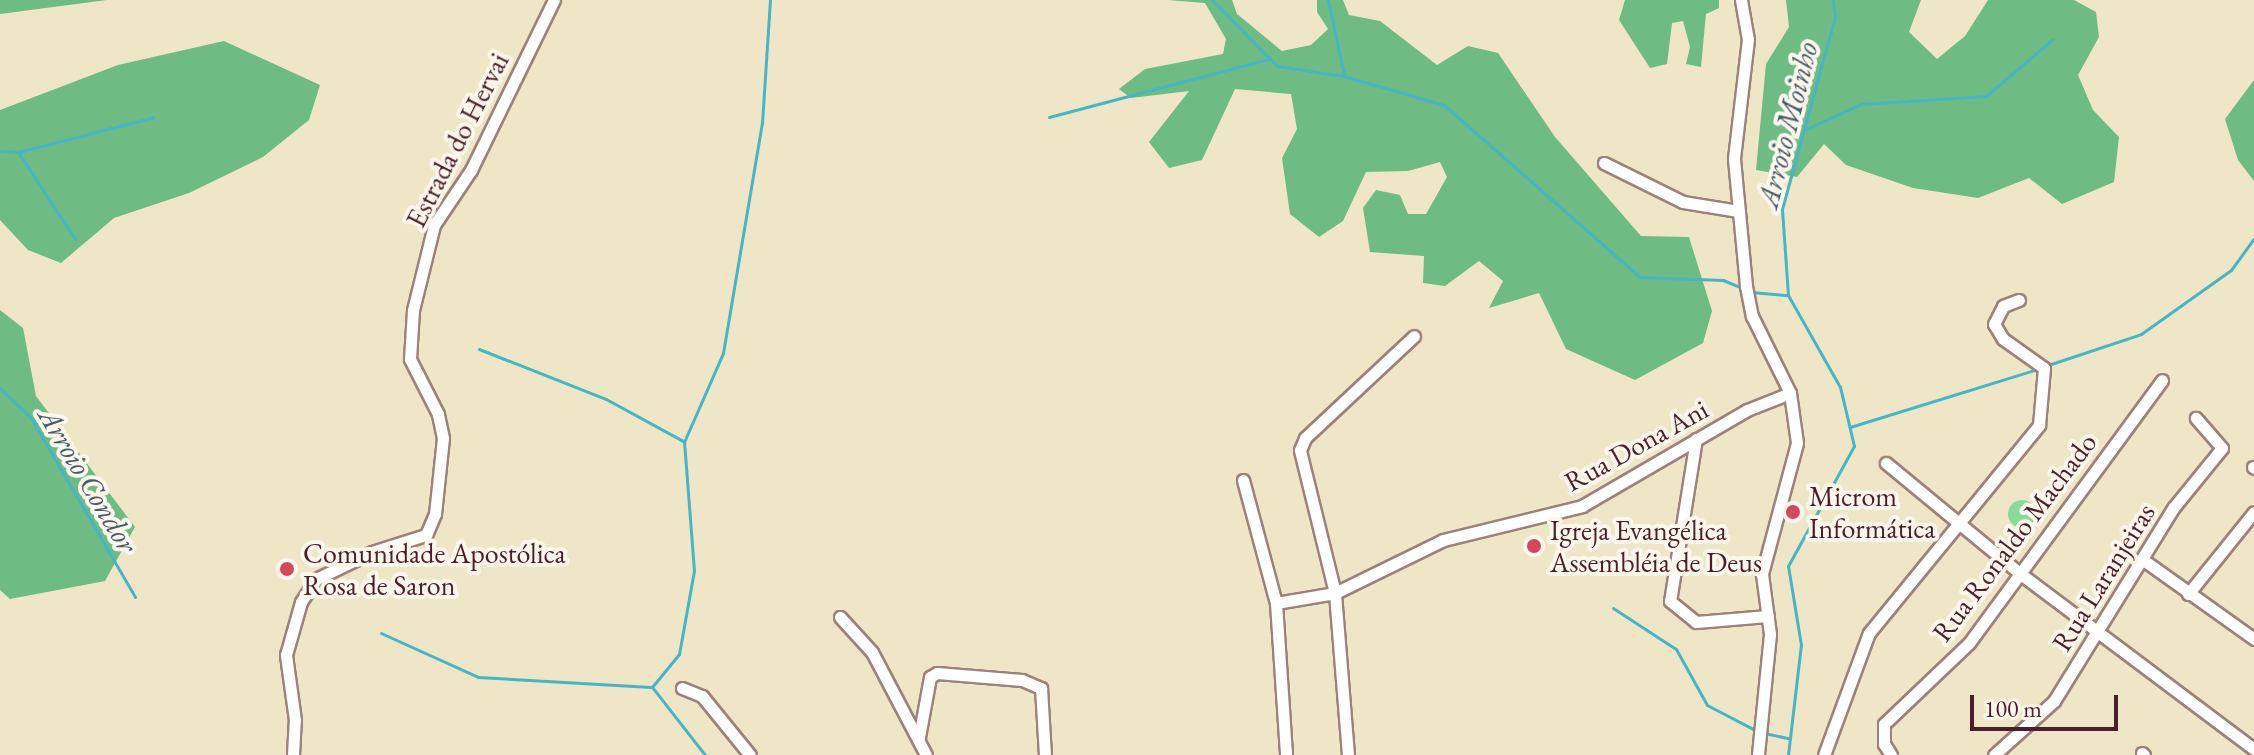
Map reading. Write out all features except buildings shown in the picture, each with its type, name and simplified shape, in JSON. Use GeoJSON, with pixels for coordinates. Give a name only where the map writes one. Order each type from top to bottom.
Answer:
{"type":"FeatureCollection","features":[{"type":"Feature","properties":{"kind":"street","name":"Estrada do Hervai"},"geometry":{"type":"LineString","coordinates":[[293,755],[295,720],[286,655],[301,602],[316,579],[372,552],[426,535],[435,514],[443,438],[438,414],[410,359],[413,310],[434,225],[471,170],[554,0]]}},
{"type":"Feature","properties":{"kind":"street"},"geometry":{"type":"LineString","coordinates":[[1741,0],[1748,39],[1734,159],[1738,211],[1752,316],[1790,393],[1797,443],[1762,574],[1768,616],[1769,681],[1758,755]]}},
{"type":"Feature","properties":{"kind":"street"},"geometry":{"type":"LineString","coordinates":[[1604,163],[1683,202],[1738,211]]}},
{"type":"Feature","properties":{"kind":"street"},"geometry":{"type":"LineString","coordinates":[[1824,755],[1869,633],[2039,425],[2047,379],[2044,368],[2003,339],[1994,324],[2003,306],[2019,300]]}},
{"type":"Feature","properties":{"kind":"street"},"geometry":{"type":"LineString","coordinates":[[1348,755],[1335,593],[1300,450],[1305,438],[1414,336]]}},
{"type":"Feature","properties":{"kind":"street","name":"Rua Ronaldo Machado"},"geometry":{"type":"LineString","coordinates":[[1891,755],[1884,744],[1884,724],[1969,643],[2022,575],[2162,380]]}},
{"type":"Feature","properties":{"kind":"street","name":"Rua Dona Ani"},"geometry":{"type":"LineString","coordinates":[[1276,603],[1335,593],[1443,540],[1582,506],[1696,439],[1790,393]]}},
{"type":"Feature","properties":{"kind":"street","name":"Rua Laranjeiras"},"geometry":{"type":"LineString","coordinates":[[1994,755],[2054,701],[2174,507],[2222,448],[2196,418]]}},
{"type":"Feature","properties":{"kind":"street"},"geometry":{"type":"LineString","coordinates":[[1696,439],[1670,601],[1696,622],[1768,616]]}},
{"type":"Feature","properties":{"kind":"street"},"geometry":{"type":"LineString","coordinates":[[1886,463],[2022,575],[2254,749]]}},
{"type":"Feature","properties":{"kind":"street"},"geometry":{"type":"LineString","coordinates":[[1243,480],[1276,603],[1286,755]]}},
{"type":"Feature","properties":{"kind":"street"},"geometry":{"type":"LineString","coordinates":[[2188,594],[2254,512]]}},
{"type":"Feature","properties":{"kind":"street"},"geometry":{"type":"LineString","coordinates":[[2142,559],[2254,639]]}},
{"type":"Feature","properties":{"kind":"street"},"geometry":{"type":"LineString","coordinates":[[840,617],[872,652],[926,755]]}},
{"type":"Feature","properties":{"kind":"street"},"geometry":{"type":"LineString","coordinates":[[919,737],[930,677],[937,673],[1022,680],[1041,688],[1045,755]]}},
{"type":"Feature","properties":{"kind":"street"},"geometry":{"type":"LineString","coordinates":[[682,688],[702,696],[750,755]]}},
{"type":"Feature","properties":{"kind":"green space"},"geometry":{"type":"Polygon","coordinates":[[[0,0],[107,0],[0,14],[0,0]]]}},
{"type":"Feature","properties":{"kind":"green space"},"geometry":{"type":"Polygon","coordinates":[[[1168,0],[1232,0],[1237,14],[1282,51],[1311,45],[1328,29],[1317,12],[1317,0],[1343,0],[1349,15],[1380,21],[1437,65],[1468,46],[1498,53],[1555,137],[1641,236],[1689,237],[1712,311],[1703,343],[1635,380],[1566,349],[1539,293],[1489,308],[1503,281],[1479,261],[1445,286],[1423,283],[1424,256],[1370,252],[1363,208],[1376,190],[1400,195],[1408,214],[1426,214],[1447,177],[1440,162],[1408,171],[1366,172],[1343,221],[1319,237],[1290,214],[1282,158],[1297,129],[1291,94],[1235,89],[1202,160],[1169,168],[1149,142],[1189,91],[1131,98],[1119,89],[1145,69],[1223,54],[1226,39],[1205,3],[1168,0]]]}},
{"type":"Feature","properties":{"kind":"green space"},"geometry":{"type":"Polygon","coordinates":[[[1625,0],[1719,0],[1719,8],[1706,14],[1701,67],[1686,64],[1690,47],[1683,21],[1672,23],[1667,64],[1650,68],[1619,20],[1625,0]]]}},
{"type":"Feature","properties":{"kind":"green space"},"geometry":{"type":"Polygon","coordinates":[[[1786,0],[1921,0],[1909,32],[1937,59],[1965,36],[1988,0],[2074,0],[2096,12],[2099,37],[2078,75],[2093,110],[2119,137],[2114,182],[2062,204],[2029,178],[1978,198],[1913,188],[1846,165],[1824,144],[1797,177],[1756,170],[1766,64],[1789,27],[1786,0]]]}},
{"type":"Feature","properties":{"kind":"green space"},"geometry":{"type":"Polygon","coordinates":[[[224,41],[320,85],[309,120],[263,157],[189,193],[114,218],[61,263],[28,250],[0,220],[0,110],[118,65],[224,41]]]}},
{"type":"Feature","properties":{"kind":"green space"},"geometry":{"type":"Polygon","coordinates":[[[2254,80],[2254,181],[2238,160],[2225,119],[2254,80]]]}},
{"type":"Feature","properties":{"kind":"green space"},"geometry":{"type":"Polygon","coordinates":[[[0,310],[23,328],[36,396],[135,527],[105,581],[10,599],[0,590],[0,310]]]}},
{"type":"Feature","properties":{"kind":"green space"},"geometry":{"type":"Polygon","coordinates":[[[2022,500],[2032,504],[2036,514],[2032,524],[2022,528],[2012,524],[2008,514],[2012,504],[2022,500]]]}},
{"type":"Feature","properties":{"kind":"waterway"},"geometry":{"type":"LineString","coordinates":[[705,755],[652,687],[679,654],[694,571],[684,442],[723,353],[762,123],[770,0]]}},
{"type":"Feature","properties":{"kind":"waterway"},"geometry":{"type":"LineString","coordinates":[[1212,0],[1277,66],[1344,76],[1444,105],[1640,277],[1723,280],[1744,289]]}},
{"type":"Feature","properties":{"kind":"waterway"},"geometry":{"type":"LineString","coordinates":[[1328,0],[1344,75]]}},
{"type":"Feature","properties":{"kind":"waterway","name":"Arroio Moinho"},"geometry":{"type":"LineString","coordinates":[[1788,755],[1801,645],[1788,566],[1854,446],[1840,387],[1788,295],[1782,209],[1835,17],[1833,0]]}},
{"type":"Feature","properties":{"kind":"waterway"},"geometry":{"type":"LineString","coordinates":[[1804,130],[1861,104],[1986,96],[2053,39]]}},
{"type":"Feature","properties":{"kind":"waterway"},"geometry":{"type":"LineString","coordinates":[[1049,117],[1268,59]]}},
{"type":"Feature","properties":{"kind":"waterway"},"geometry":{"type":"LineString","coordinates":[[0,151],[18,152],[154,117]]}},
{"type":"Feature","properties":{"kind":"waterway"},"geometry":{"type":"LineString","coordinates":[[18,152],[75,239]]}},
{"type":"Feature","properties":{"kind":"waterway"},"geometry":{"type":"LineString","coordinates":[[2048,365],[2141,334],[2231,270],[2254,238]]}},
{"type":"Feature","properties":{"kind":"waterway"},"geometry":{"type":"LineString","coordinates":[[1751,292],[1787,295]]}},
{"type":"Feature","properties":{"kind":"waterway"},"geometry":{"type":"LineString","coordinates":[[479,349],[606,399],[683,441]]}},
{"type":"Feature","properties":{"kind":"waterway"},"geometry":{"type":"LineString","coordinates":[[1850,427],[2037,369]]}},
{"type":"Feature","properties":{"kind":"waterway","name":"Arroio Condor"},"geometry":{"type":"LineString","coordinates":[[0,388],[31,418],[135,597]]}},
{"type":"Feature","properties":{"kind":"waterway"},"geometry":{"type":"LineString","coordinates":[[1613,608],[1676,649],[1707,705],[1757,731]]}},
{"type":"Feature","properties":{"kind":"waterway"},"geometry":{"type":"LineString","coordinates":[[381,633],[478,677],[651,687]]}},
{"type":"Feature","properties":{"kind":"waterway"},"geometry":{"type":"LineString","coordinates":[[1764,733],[1788,738]]}},
{"type":"Feature","properties":{"kind":"place","name":"Microm Informática"},"geometry":{"type":"Point","coordinates":[1793,512]}},
{"type":"Feature","properties":{"kind":"place","name":"Igreja Evangélica Assembléia de Deus"},"geometry":{"type":"Point","coordinates":[1534,546]}},
{"type":"Feature","properties":{"kind":"place","name":"Comunidade Apostólica Rosa de Saron"},"geometry":{"type":"Point","coordinates":[287,569]}}]}
